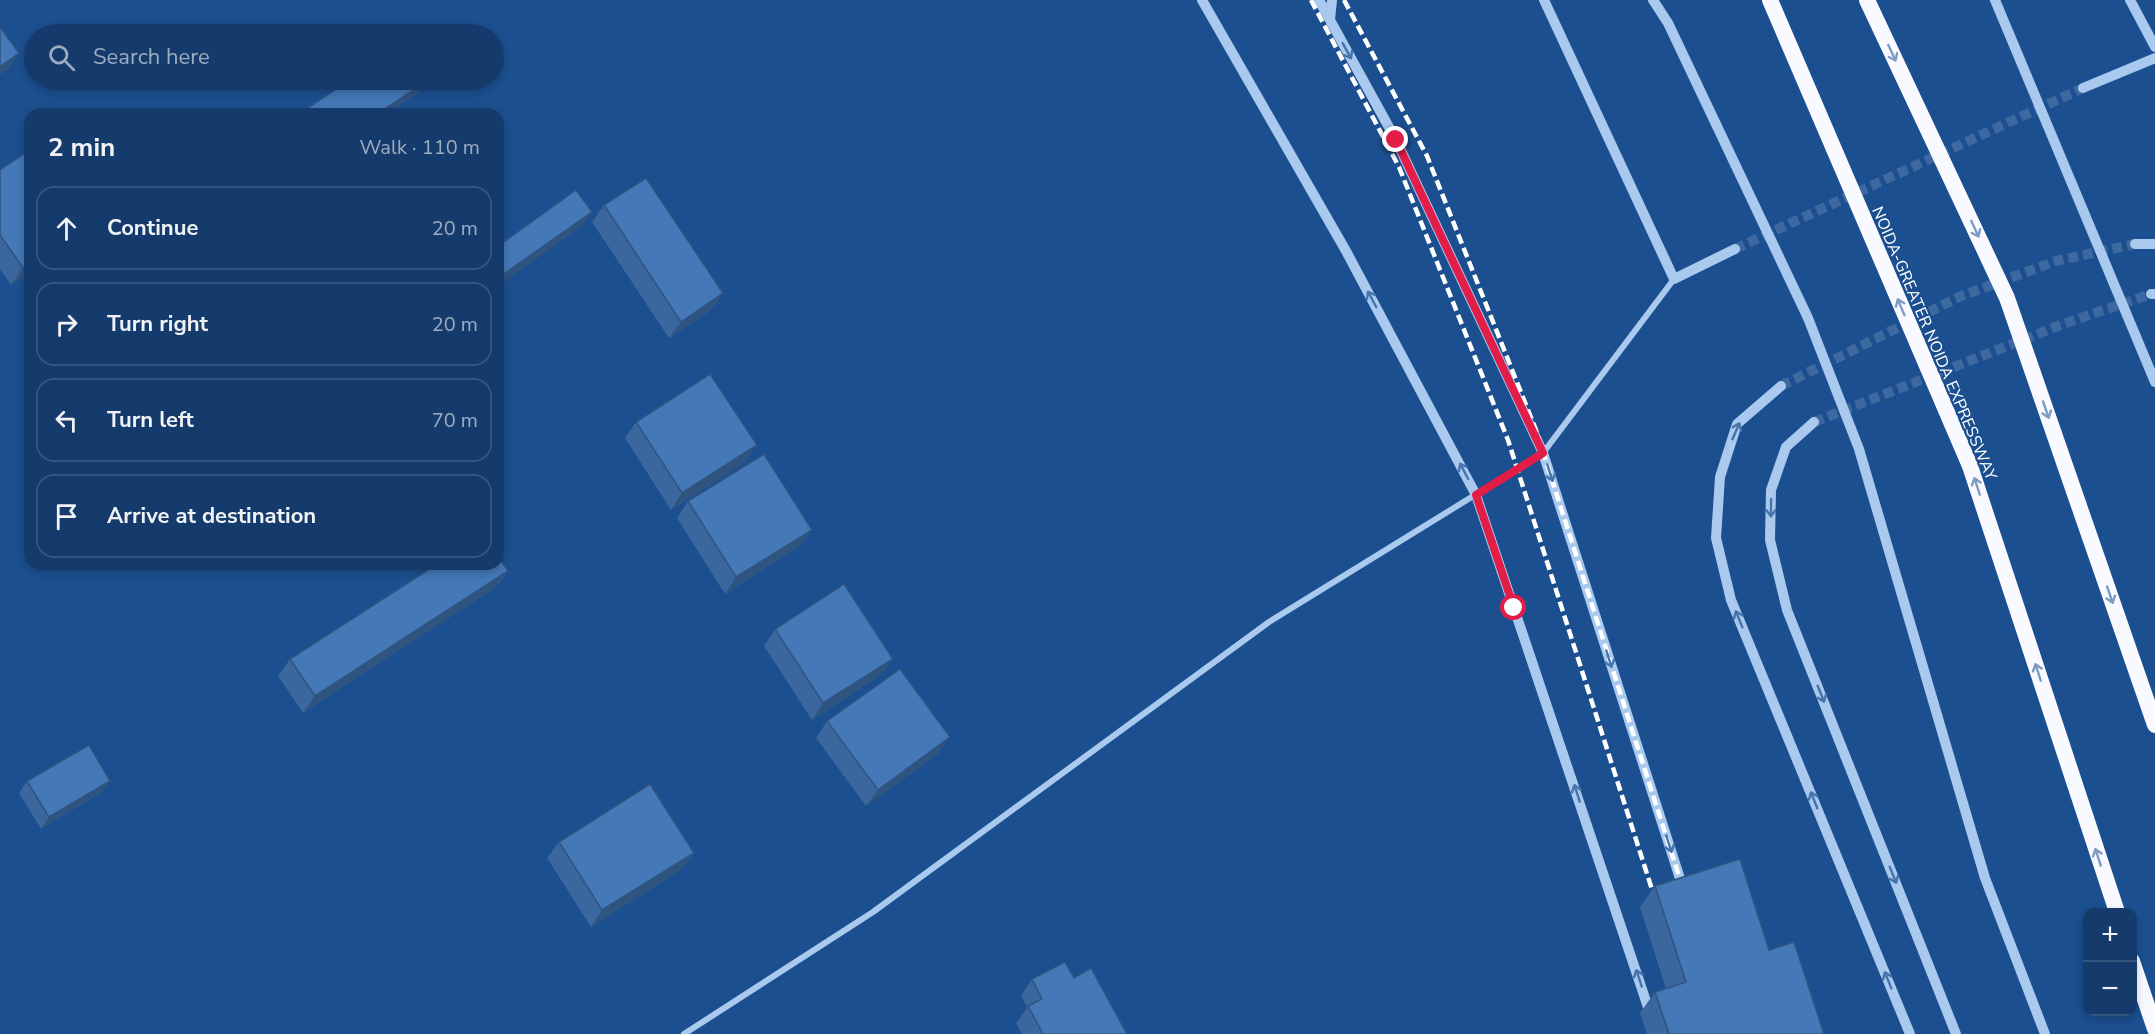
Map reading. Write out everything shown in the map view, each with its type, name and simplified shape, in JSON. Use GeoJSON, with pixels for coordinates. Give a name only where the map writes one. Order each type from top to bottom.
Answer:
{"type":"FeatureCollection","features":[{"type":"Feature","properties":{"kind":"highway","name":"NOIDA-GREATER NOIDA EXPRESSWAY"},"geometry":{"type":"LineString","coordinates":[[1770,0],[1970,466],[2116,908]]}},
{"type":"Feature","properties":{"kind":"highway"},"geometry":{"type":"LineString","coordinates":[[1867,0],[2007,298],[2155,724]]}},
{"type":"Feature","properties":{"kind":"highway"},"geometry":{"type":"LineString","coordinates":[[2133,962],[2154,1030]]}},
{"type":"Feature","properties":{"kind":"street"},"geometry":{"type":"LineString","coordinates":[[1202,0],[1346,251],[1476,495],[1657,1034]]}},
{"type":"Feature","properties":{"kind":"street"},"geometry":{"type":"LineString","coordinates":[[1319,0],[1396,140],[1543,453],[1685,897]]}},
{"type":"Feature","properties":{"kind":"street"},"geometry":{"type":"LineString","coordinates":[[1330,20],[1332,0]]}},
{"type":"Feature","properties":{"kind":"street"},"geometry":{"type":"LineString","coordinates":[[1544,0],[1674,279]]}},
{"type":"Feature","properties":{"kind":"street"},"geometry":{"type":"LineString","coordinates":[[1653,0],[1668,22],[1808,318],[1859,449],[1985,878],[2045,1034]]}},
{"type":"Feature","properties":{"kind":"street"},"geometry":{"type":"LineString","coordinates":[[1995,0],[2155,382]]}},
{"type":"Feature","properties":{"kind":"street"},"geometry":{"type":"LineString","coordinates":[[2130,0],[2155,47]]}},
{"type":"Feature","properties":{"kind":"street"},"geometry":{"type":"LineString","coordinates":[[2083,88],[2155,58]]}},
{"type":"Feature","properties":{"kind":"street"},"geometry":{"type":"LineString","coordinates":[[2135,244],[2155,244]]}},
{"type":"Feature","properties":{"kind":"street"},"geometry":{"type":"LineString","coordinates":[[684,1034],[873,912],[1269,622],[1543,453],[1674,279],[1735,249]]}},
{"type":"Feature","properties":{"kind":"street"},"geometry":{"type":"LineString","coordinates":[[1781,386],[1737,424],[1720,477],[1716,538],[1731,600],[1910,1034]]}},
{"type":"Feature","properties":{"kind":"street"},"geometry":{"type":"LineString","coordinates":[[1814,422],[1786,447],[1771,490],[1770,540],[1787,610],[1956,1034]]}},
{"type":"Feature","properties":{"kind":"building"},"geometry":{"type":"Polygon","coordinates":[[[0,27],[19,53],[0,67],[0,27]]]}},
{"type":"Feature","properties":{"kind":"building"},"geometry":{"type":"Polygon","coordinates":[[[335,90],[413,90],[386,108],[309,107],[335,90]]]}},
{"type":"Feature","properties":{"kind":"building"},"geometry":{"type":"Polygon","coordinates":[[[24,154],[23,268],[0,235],[0,170],[24,154]]]}},
{"type":"Feature","properties":{"kind":"building"},"geometry":{"type":"Polygon","coordinates":[[[646,178],[723,293],[681,322],[604,205],[646,178]]]}},
{"type":"Feature","properties":{"kind":"building"},"geometry":{"type":"Polygon","coordinates":[[[576,190],[592,212],[504,274],[504,242],[576,190]]]}},
{"type":"Feature","properties":{"kind":"building"},"geometry":{"type":"Polygon","coordinates":[[[710,374],[757,445],[682,493],[636,422],[710,374]]]}},
{"type":"Feature","properties":{"kind":"building"},"geometry":{"type":"Polygon","coordinates":[[[764,454],[812,530],[736,577],[688,501],[764,454]]]}},
{"type":"Feature","properties":{"kind":"building"},"geometry":{"type":"Polygon","coordinates":[[[504,565],[508,571],[315,696],[290,659],[428,570],[504,570],[504,565]]]}},
{"type":"Feature","properties":{"kind":"building"},"geometry":{"type":"Polygon","coordinates":[[[844,584],[893,659],[823,703],[775,629],[844,584]]]}},
{"type":"Feature","properties":{"kind":"building"},"geometry":{"type":"Polygon","coordinates":[[[900,669],[950,737],[878,790],[827,721],[900,669]]]}},
{"type":"Feature","properties":{"kind":"building"},"geometry":{"type":"Polygon","coordinates":[[[89,745],[110,781],[49,817],[27,781],[89,745]]]}},
{"type":"Feature","properties":{"kind":"building"},"geometry":{"type":"Polygon","coordinates":[[[650,784],[694,853],[602,910],[559,842],[650,784]]]}},
{"type":"Feature","properties":{"kind":"building"},"geometry":{"type":"Polygon","coordinates":[[[1740,859],[1769,950],[1794,942],[1824,1034],[1669,1034],[1655,992],[1686,982],[1655,886],[1740,859]]]}},
{"type":"Feature","properties":{"kind":"building"},"geometry":{"type":"Polygon","coordinates":[[[1065,962],[1074,978],[1091,968],[1127,1034],[1043,1034],[1028,1006],[1042,999],[1032,979],[1065,962]]]}},
{"type":"Feature","properties":{"kind":"tunnel"},"geometry":{"type":"LineString","coordinates":[[1735,249],[2083,88]]}},
{"type":"Feature","properties":{"kind":"tunnel"},"geometry":{"type":"LineString","coordinates":[[1781,386],[1959,297],[2056,261],[2135,244]]}},
{"type":"Feature","properties":{"kind":"tunnel"},"geometry":{"type":"LineString","coordinates":[[1814,422],[2063,324],[2151,294]]}},
{"type":"Feature","properties":{"kind":"railway"},"geometry":{"type":"LineString","coordinates":[[1311,0],[1399,167],[1508,440],[1657,905]]}},
{"type":"Feature","properties":{"kind":"railway"},"geometry":{"type":"LineString","coordinates":[[1344,0],[1427,156],[1536,430],[1685,895]]}},
{"type":"Feature","properties":{"kind":"route"},"geometry":{"type":"LineString","coordinates":[[1396,140],[1543,453],[1476,495],[1514,608]]}}]}
